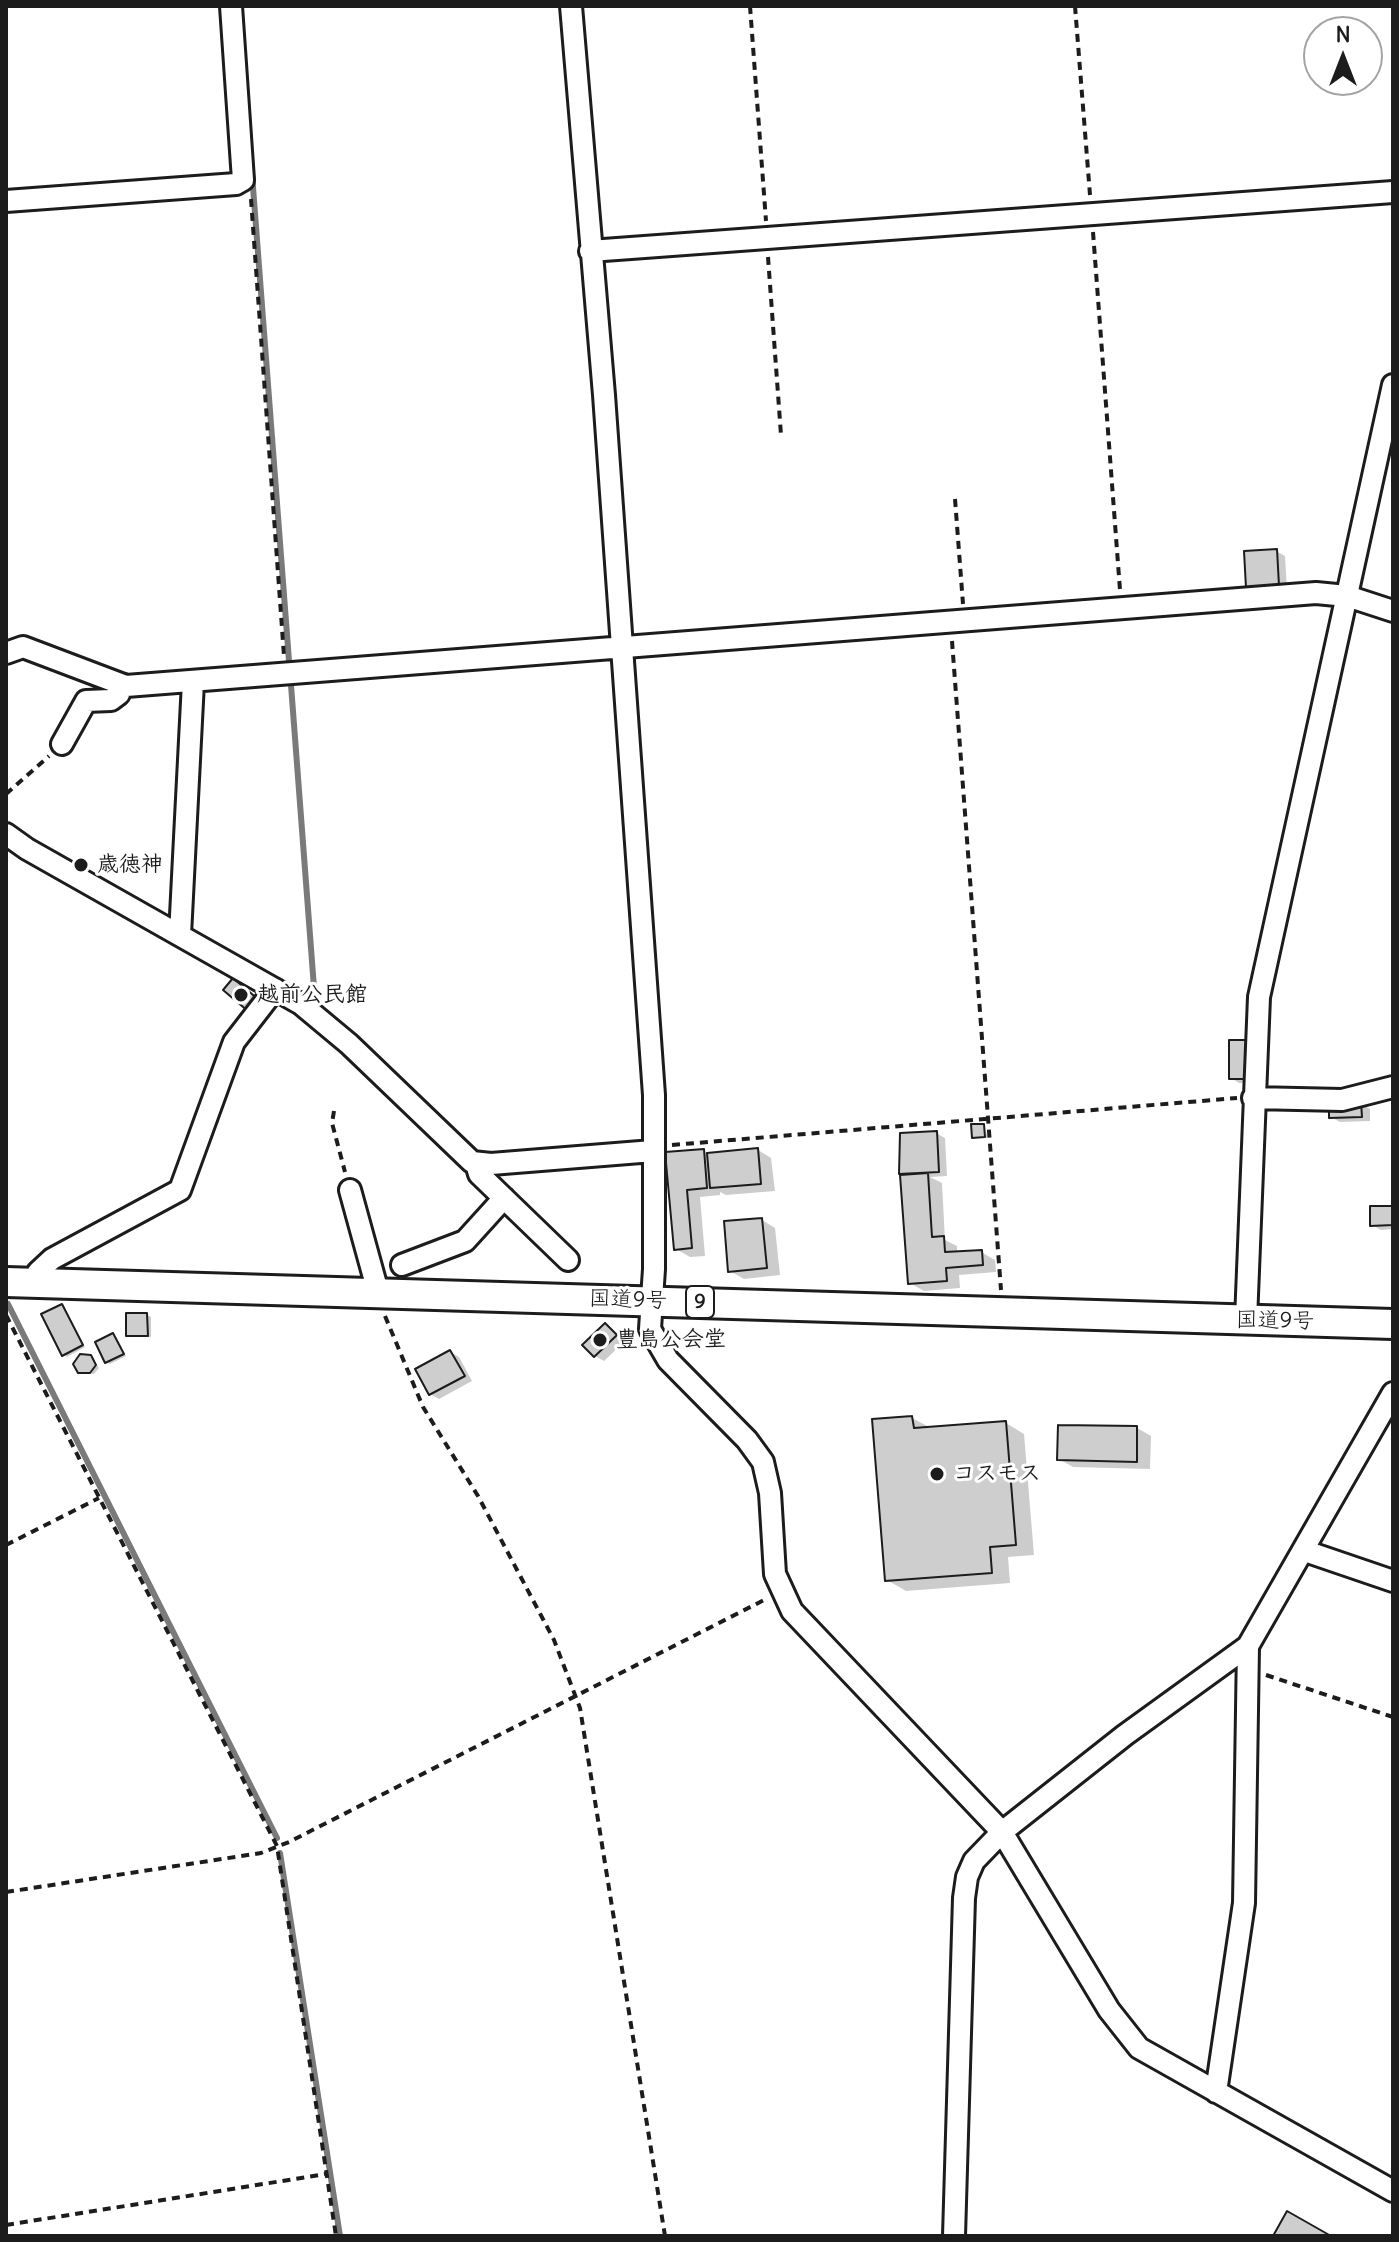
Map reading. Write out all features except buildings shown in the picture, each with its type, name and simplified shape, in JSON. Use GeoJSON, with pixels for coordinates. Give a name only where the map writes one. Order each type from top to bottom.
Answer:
{"type":"FeatureCollection","features":[{"type":"Feature","properties":{"kind":"highway","name":"国道9号"},"geometry":{"type":"LineString","coordinates":[[6,1282],[1393,1324]]}},
{"type":"Feature","properties":{"kind":"street"},"geometry":{"type":"LineString","coordinates":[[6,201],[236,184],[243,180],[231,6]]}},
{"type":"Feature","properties":{"kind":"street"},"geometry":{"type":"LineString","coordinates":[[571,6],[654,1095],[654,1269],[650,1329],[668,1360],[747,1440],[763,1462],[770,1493],[771,1554],[781,1592],[792,1611],[1002,1832],[1109,2010],[1139,2048],[1393,2191]]}},
{"type":"Feature","properties":{"kind":"street"},"geometry":{"type":"LineString","coordinates":[[590,251],[1393,192]]}},
{"type":"Feature","properties":{"kind":"street"},"geometry":{"type":"LineString","coordinates":[[1246,1320],[1259,997],[1393,385]]}},
{"type":"Feature","properties":{"kind":"street"},"geometry":{"type":"LineString","coordinates":[[6,653],[18,647],[34,650],[122,685],[286,675],[1316,593],[1347,596],[1393,611]]}},
{"type":"Feature","properties":{"kind":"street"},"geometry":{"type":"LineString","coordinates":[[180,935],[193,682]]}},
{"type":"Feature","properties":{"kind":"street"},"geometry":{"type":"LineString","coordinates":[[62,744],[86,701],[111,700],[119,694],[122,685]]}},
{"type":"Feature","properties":{"kind":"street"},"geometry":{"type":"LineString","coordinates":[[6,834],[27,849],[301,1004],[349,1044],[461,1155],[476,1164],[653,1149]]}},
{"type":"Feature","properties":{"kind":"street"},"geometry":{"type":"LineString","coordinates":[[37,1283],[38,1272],[52,1259],[180,1190],[234,1042],[275,989]]}},
{"type":"Feature","properties":{"kind":"street"},"geometry":{"type":"LineString","coordinates":[[1253,1098],[1342,1100],[1393,1087]]}},
{"type":"Feature","properties":{"kind":"street"},"geometry":{"type":"LineString","coordinates":[[476,1164],[479,1174],[568,1260]]}},
{"type":"Feature","properties":{"kind":"street"},"geometry":{"type":"LineString","coordinates":[[350,1190],[378,1292]]}},
{"type":"Feature","properties":{"kind":"street"},"geometry":{"type":"LineString","coordinates":[[402,1265],[465,1241],[504,1198]]}},
{"type":"Feature","properties":{"kind":"street"},"geometry":{"type":"LineString","coordinates":[[954,2236],[967,1877],[974,1861],[1002,1832],[1125,1735],[1248,1646],[1393,1393]]}},
{"type":"Feature","properties":{"kind":"street"},"geometry":{"type":"LineString","coordinates":[[1305,1551],[1393,1581]]}},
{"type":"Feature","properties":{"kind":"street"},"geometry":{"type":"LineString","coordinates":[[1216,2092],[1244,1903],[1248,1646]]}},
{"type":"Feature","properties":{"kind":"path"},"geometry":{"type":"LineString","coordinates":[[1075,6],[1121,609]]}},
{"type":"Feature","properties":{"kind":"path"},"geometry":{"type":"LineString","coordinates":[[243,180],[250,190],[286,675]]}},
{"type":"Feature","properties":{"kind":"path"},"geometry":{"type":"LineString","coordinates":[[955,499],[958,622],[1000,1284]]}},
{"type":"Feature","properties":{"kind":"path"},"geometry":{"type":"LineString","coordinates":[[6,794],[62,744]]}},
{"type":"Feature","properties":{"kind":"path"},"geometry":{"type":"LineString","coordinates":[[653,1149],[1253,1098]]}},
{"type":"Feature","properties":{"kind":"path"},"geometry":{"type":"LineString","coordinates":[[334,1111],[332,1123],[350,1190]]}},
{"type":"Feature","properties":{"kind":"path"},"geometry":{"type":"LineString","coordinates":[[378,1292],[395,1346],[423,1407],[478,1496],[554,1640],[580,1708],[665,2236]]}},
{"type":"Feature","properties":{"kind":"path"},"geometry":{"type":"LineString","coordinates":[[6,1315],[277,1846],[336,2236]]}},
{"type":"Feature","properties":{"kind":"path"},"geometry":{"type":"LineString","coordinates":[[6,1545],[99,1498]]}},
{"type":"Feature","properties":{"kind":"path"},"geometry":{"type":"LineString","coordinates":[[6,1892],[261,1853],[781,1592]]}},
{"type":"Feature","properties":{"kind":"path"},"geometry":{"type":"LineString","coordinates":[[1248,1669],[1393,1717]]}},
{"type":"Feature","properties":{"kind":"path"},"geometry":{"type":"LineString","coordinates":[[6,2225],[326,2174]]}},
{"type":"Feature","properties":{"kind":"waterway"},"geometry":{"type":"LineString","coordinates":[[252,174],[289,661]]}},
{"type":"Feature","properties":{"kind":"waterway"},"geometry":{"type":"LineString","coordinates":[[291,685],[315,1001]]}},
{"type":"Feature","properties":{"kind":"waterway"},"geometry":{"type":"LineString","coordinates":[[8,1304],[277,1838]]}},
{"type":"Feature","properties":{"kind":"waterway"},"geometry":{"type":"LineString","coordinates":[[280,1853],[340,2236]]}},
{"type":"Feature","properties":{"kind":"place","name":"歳徳神"},"geometry":{"type":"Point","coordinates":[81,865]}},
{"type":"Feature","properties":{"kind":"place","name":"越前公民館"},"geometry":{"type":"Point","coordinates":[241,995]}},
{"type":"Feature","properties":{"kind":"place","name":"豊島公会堂"},"geometry":{"type":"Point","coordinates":[600,1340]}},
{"type":"Feature","properties":{"kind":"place","name":"コスモス"},"geometry":{"type":"Point","coordinates":[937,1474]}}]}
